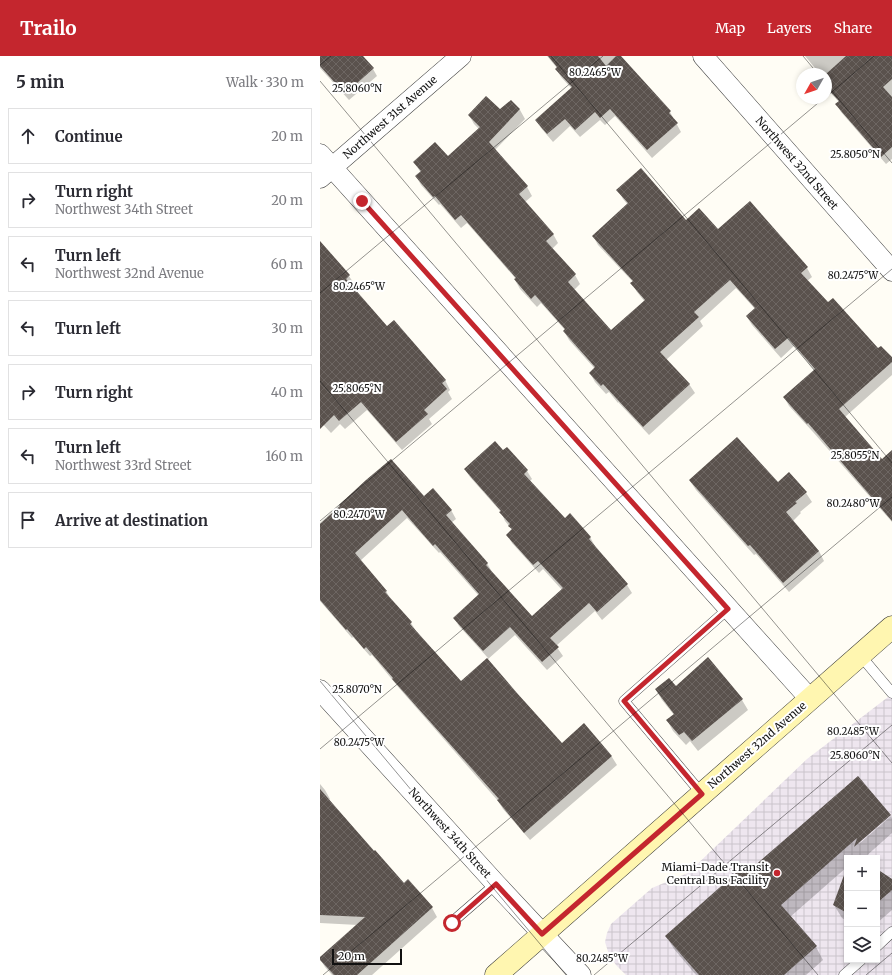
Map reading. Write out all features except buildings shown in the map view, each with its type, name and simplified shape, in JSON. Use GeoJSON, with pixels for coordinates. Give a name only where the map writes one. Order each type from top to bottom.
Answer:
{"type":"FeatureCollection","features":[{"type":"Feature","properties":{"kind":"main road","name":"Northwest 32nd Avenue"},"geometry":{"type":"LineString","coordinates":[[496,975],[892,627]]}},
{"type":"Feature","properties":{"kind":"street","name":"Northwest 31st Avenue"},"geometry":{"type":"LineString","coordinates":[[324,167],[461,56]]}},
{"type":"Feature","properties":{"kind":"street","name":"Northwest 32nd Street"},"geometry":{"type":"LineString","coordinates":[[703,56],[892,271]]}},
{"type":"Feature","properties":{"kind":"street"},"geometry":{"type":"LineString","coordinates":[[324,167],[810,699]]}},
{"type":"Feature","properties":{"kind":"street","name":"Northwest 34th Street"},"geometry":{"type":"LineString","coordinates":[[320,690],[496,884],[581,975]]}},
{"type":"Feature","properties":{"kind":"lane"},"geometry":{"type":"LineString","coordinates":[[702,794],[624,701],[728,609]]}},
{"type":"Feature","properties":{"kind":"lane"},"geometry":{"type":"LineString","coordinates":[[860,655],[892,693]]}},
{"type":"Feature","properties":{"kind":"lane"},"geometry":{"type":"LineString","coordinates":[[452,923],[496,884]]}},
{"type":"Feature","properties":{"kind":"lane"},"geometry":{"type":"LineString","coordinates":[[880,943],[892,932]]}},
{"type":"Feature","properties":{"kind":"lane"},"geometry":{"type":"LineString","coordinates":[[844,975],[858,963]]}},
{"type":"Feature","properties":{"kind":"shaded area","name":"Miami-Dade Transit Central Bus Facility"},"geometry":{"type":"Polygon","coordinates":[[[892,694],[892,975],[626,975],[609,955],[605,942],[611,924],[652,888],[688,873],[807,759],[892,694]]]}},
{"type":"Feature","properties":{"kind":"place","name":"Miami-Dade Transit Central Bus Facility"},"geometry":{"type":"Point","coordinates":[777,873]}},
{"type":"Feature","properties":{"kind":"route"},"geometry":{"type":"LineString","coordinates":[[362,201],[728,609],[624,701],[702,794],[542,934],[496,884],[452,923]]}}]}
